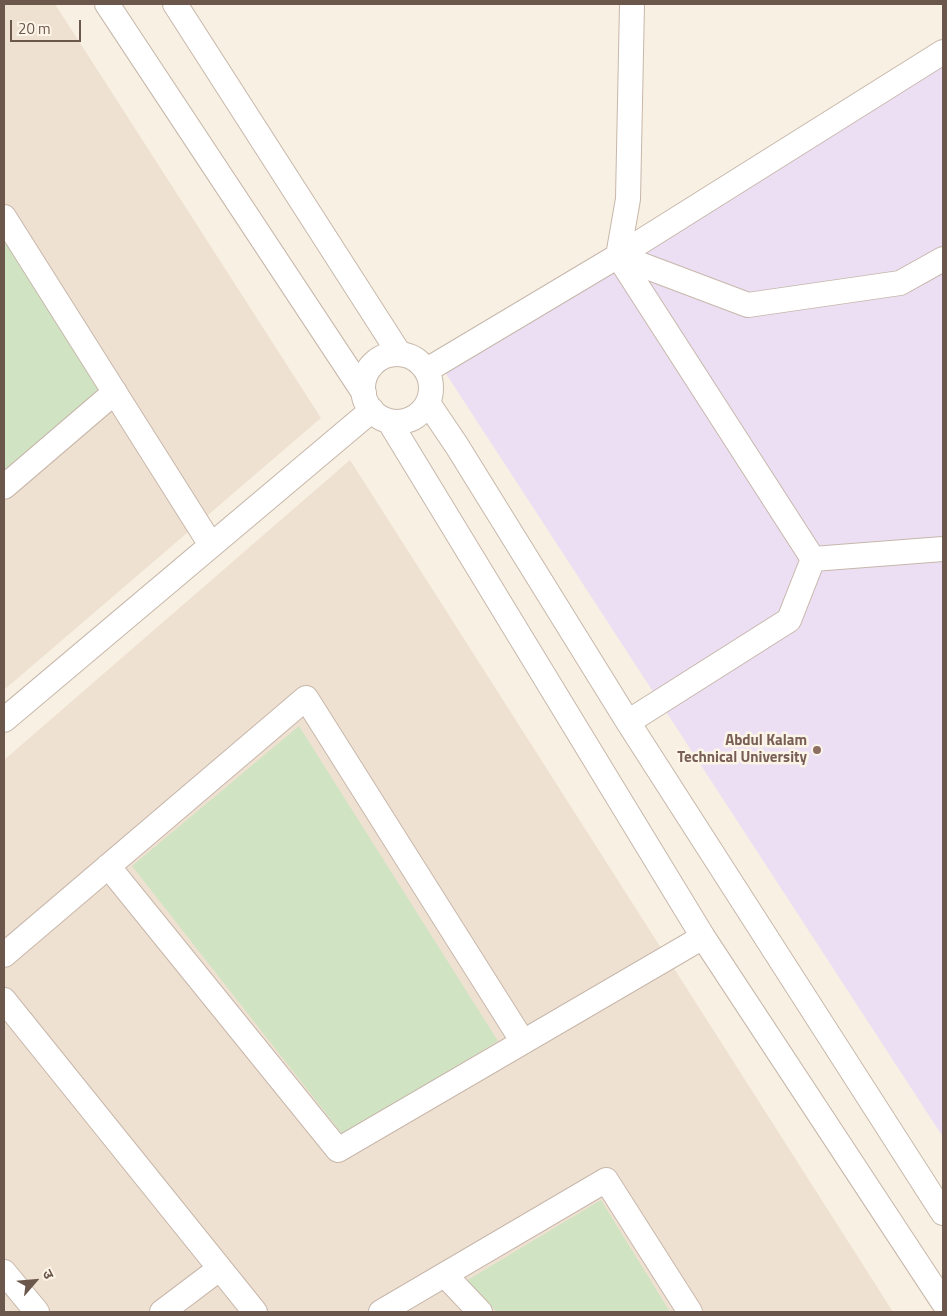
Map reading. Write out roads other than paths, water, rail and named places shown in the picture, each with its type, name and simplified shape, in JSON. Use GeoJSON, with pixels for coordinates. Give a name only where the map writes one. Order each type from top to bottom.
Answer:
{"type":"FeatureCollection","features":[{"type":"Feature","properties":{"kind":"street"},"geometry":{"type":"LineString","coordinates":[[107,4],[375,408],[703,937],[943,1302]]}},
{"type":"Feature","properties":{"kind":"street"},"geometry":{"type":"LineString","coordinates":[[175,4],[399,353]]}},
{"type":"Feature","properties":{"kind":"street"},"geometry":{"type":"LineString","coordinates":[[632,4],[628,199],[618,256],[812,559]]}},
{"type":"Feature","properties":{"kind":"street"},"geometry":{"type":"LineString","coordinates":[[427,370],[618,256],[943,52]]}},
{"type":"Feature","properties":{"kind":"street"},"geometry":{"type":"LineString","coordinates":[[4,217],[211,545]]}},
{"type":"Feature","properties":{"kind":"street"},"geometry":{"type":"LineString","coordinates":[[618,256],[748,305],[900,283],[943,259]]}},
{"type":"Feature","properties":{"kind":"street"},"geometry":{"type":"LineString","coordinates":[[399,353],[410,356],[420,362],[427,370],[431,381],[431,392],[428,403],[421,412],[411,419],[400,422],[375,408],[363,383],[366,373],[380,358],[389,354],[399,353]]}},
{"type":"Feature","properties":{"kind":"street"},"geometry":{"type":"LineString","coordinates":[[4,487],[114,392]]}},
{"type":"Feature","properties":{"kind":"street"},"geometry":{"type":"LineString","coordinates":[[428,403],[457,446],[628,722],[943,1213]]}},
{"type":"Feature","properties":{"kind":"street"},"geometry":{"type":"LineString","coordinates":[[4,720],[375,408]]}},
{"type":"Feature","properties":{"kind":"street"},"geometry":{"type":"LineString","coordinates":[[812,559],[943,549]]}},
{"type":"Feature","properties":{"kind":"street"},"geometry":{"type":"LineString","coordinates":[[628,722],[789,620],[812,559]]}},
{"type":"Feature","properties":{"kind":"street"},"geometry":{"type":"LineString","coordinates":[[4,954],[306,698],[523,1042]]}},
{"type":"Feature","properties":{"kind":"street"},"geometry":{"type":"LineString","coordinates":[[108,866],[338,1150],[703,937]]}},
{"type":"Feature","properties":{"kind":"street"},"geometry":{"type":"LineString","coordinates":[[4,1000],[255,1312]]}},
{"type":"Feature","properties":{"kind":"street"},"geometry":{"type":"LineString","coordinates":[[381,1312],[606,1180],[690,1312]]}},
{"type":"Feature","properties":{"kind":"street"},"geometry":{"type":"LineString","coordinates":[[162,1312],[219,1269]]}},
{"type":"Feature","properties":{"kind":"street"},"geometry":{"type":"LineString","coordinates":[[4,1272],[37,1312]]}},
{"type":"Feature","properties":{"kind":"street"},"geometry":{"type":"LineString","coordinates":[[445,1275],[480,1312]]}},
{"type":"Feature","properties":{"kind":"place","name":"Abdul Kalam Technical University"},"geometry":{"type":"Point","coordinates":[817,750]}}]}
